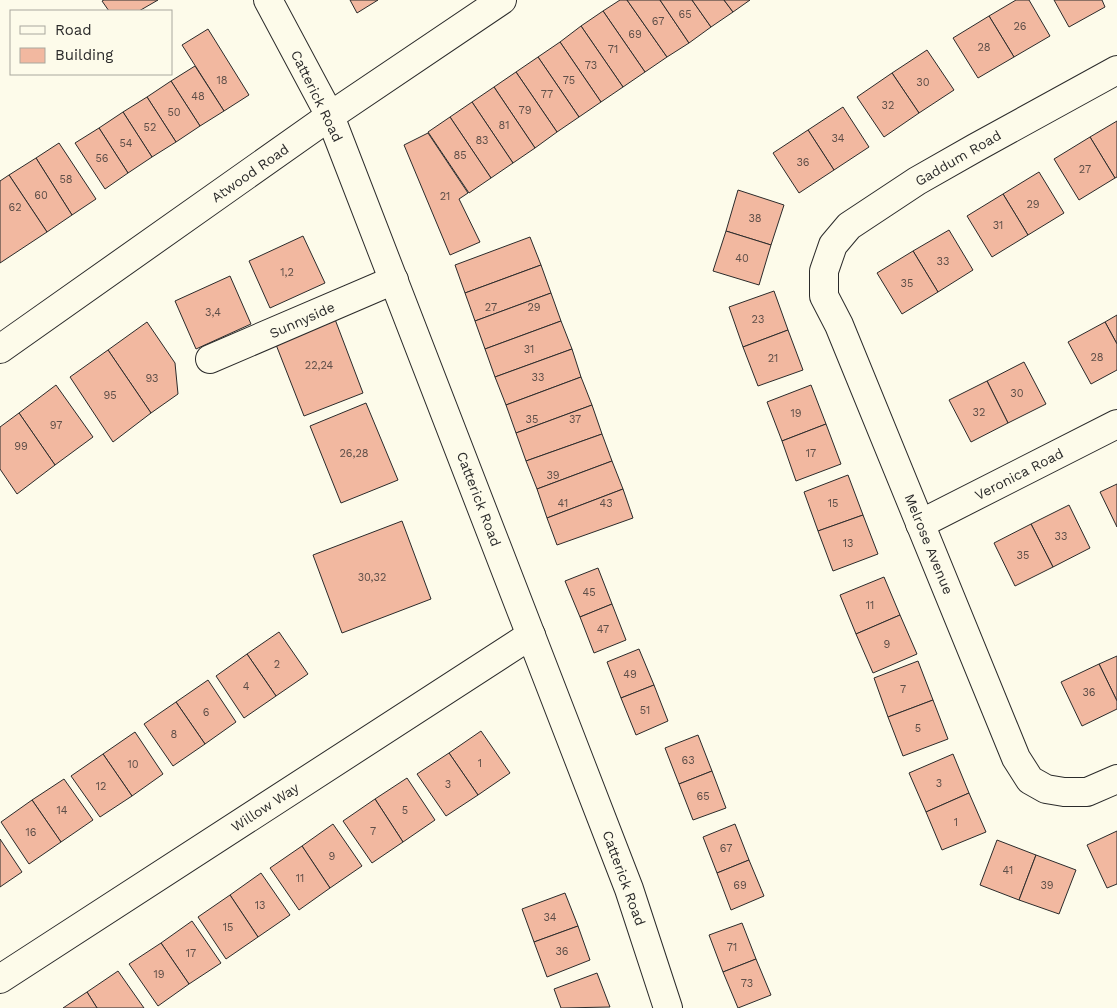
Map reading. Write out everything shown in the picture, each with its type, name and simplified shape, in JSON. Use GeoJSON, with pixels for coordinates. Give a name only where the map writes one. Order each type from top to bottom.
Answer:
{"type":"FeatureCollection","features":[{"type":"Feature","properties":{"kind":"street","name":"Catterick Road"},"geometry":{"type":"LineString","coordinates":[[268,0],[330,116],[629,889],[668,1008]]}},
{"type":"Feature","properties":{"kind":"street","name":"Atwood Road"},"geometry":{"type":"LineString","coordinates":[[0,350],[330,116],[502,0]]}},
{"type":"Feature","properties":{"kind":"street","name":"Gaddum Road"},"geometry":{"type":"LineString","coordinates":[[824,271],[833,245],[849,226],[917,181],[1117,70]]}},
{"type":"Feature","properties":{"kind":"street","name":"Melrose Avenue"},"geometry":{"type":"LineString","coordinates":[[824,271],[824,296],[840,325],[1016,758],[1030,780],[1046,789],[1064,792],[1087,792],[1117,779]]}},
{"type":"Feature","properties":{"kind":"street","name":"Sunnyside"},"geometry":{"type":"LineString","coordinates":[[210,360],[394,280]]}},
{"type":"Feature","properties":{"kind":"street","name":"Veronica Road"},"geometry":{"type":"LineString","coordinates":[[920,524],[1117,424]]}},
{"type":"Feature","properties":{"kind":"street","name":"Willow Way"},"geometry":{"type":"LineString","coordinates":[[0,979],[531,635]]}},
{"type":"Feature","properties":{"kind":"building"},"geometry":{"type":"Polygon","coordinates":[[[158,0],[141,10],[108,10],[102,1],[158,0]]]}},
{"type":"Feature","properties":{"kind":"building"},"geometry":{"type":"Polygon","coordinates":[[[350,0],[378,0],[357,13],[350,0]]]}},
{"type":"Feature","properties":{"kind":"building"},"geometry":{"type":"Polygon","coordinates":[[[620,0],[627,0],[667,57],[645,72],[603,11],[620,0]]]}},
{"type":"Feature","properties":{"kind":"building"},"geometry":{"type":"Polygon","coordinates":[[[627,0],[660,0],[689,43],[667,57],[627,0]]]}},
{"type":"Feature","properties":{"kind":"building"},"geometry":{"type":"Polygon","coordinates":[[[660,0],[692,0],[711,27],[689,43],[660,0]]]}},
{"type":"Feature","properties":{"kind":"building"},"geometry":{"type":"Polygon","coordinates":[[[692,0],[724,0],[733,12],[711,27],[692,0]]]}},
{"type":"Feature","properties":{"kind":"building"},"geometry":{"type":"Polygon","coordinates":[[[724,0],[750,0],[733,12],[724,0]]]}},
{"type":"Feature","properties":{"kind":"building"},"geometry":{"type":"Polygon","coordinates":[[[1016,0],[1029,0],[1050,36],[1014,57],[989,16],[1016,0]]]}},
{"type":"Feature","properties":{"kind":"building"},"geometry":{"type":"Polygon","coordinates":[[[1054,0],[1102,0],[1105,7],[1069,27],[1054,0]]]}},
{"type":"Feature","properties":{"kind":"building"},"geometry":{"type":"Polygon","coordinates":[[[603,11],[645,72],[623,87],[581,26],[603,11]]]}},
{"type":"Feature","properties":{"kind":"building"},"geometry":{"type":"Polygon","coordinates":[[[989,16],[1014,57],[978,78],[953,38],[989,16]]]}},
{"type":"Feature","properties":{"kind":"building"},"geometry":{"type":"Polygon","coordinates":[[[581,26],[623,87],[601,102],[560,42],[581,26]]]}},
{"type":"Feature","properties":{"kind":"building"},"geometry":{"type":"Polygon","coordinates":[[[208,29],[249,95],[224,111],[182,45],[208,29]]]}},
{"type":"Feature","properties":{"kind":"building"},"geometry":{"type":"Polygon","coordinates":[[[560,42],[601,102],[579,117],[538,57],[560,42]]]}},
{"type":"Feature","properties":{"kind":"building"},"geometry":{"type":"Polygon","coordinates":[[[927,50],[954,90],[919,113],[892,73],[927,50]]]}},
{"type":"Feature","properties":{"kind":"building"},"geometry":{"type":"Polygon","coordinates":[[[538,57],[579,117],[557,132],[516,72],[538,57]]]}},
{"type":"Feature","properties":{"kind":"building"},"geometry":{"type":"Polygon","coordinates":[[[195,66],[224,111],[200,126],[171,81],[195,66]]]}},
{"type":"Feature","properties":{"kind":"building"},"geometry":{"type":"Polygon","coordinates":[[[516,72],[557,132],[535,148],[494,87],[516,72]]]}},
{"type":"Feature","properties":{"kind":"building"},"geometry":{"type":"Polygon","coordinates":[[[892,73],[919,113],[884,137],[857,97],[892,73]]]}},
{"type":"Feature","properties":{"kind":"building"},"geometry":{"type":"Polygon","coordinates":[[[171,81],[200,126],[176,142],[147,97],[171,81]]]}},
{"type":"Feature","properties":{"kind":"building"},"geometry":{"type":"Polygon","coordinates":[[[494,87],[535,148],[513,163],[472,102],[494,87]]]}},
{"type":"Feature","properties":{"kind":"building"},"geometry":{"type":"Polygon","coordinates":[[[147,97],[176,142],[152,157],[123,112],[147,97]]]}},
{"type":"Feature","properties":{"kind":"building"},"geometry":{"type":"Polygon","coordinates":[[[472,102],[513,163],[491,178],[450,117],[472,102]]]}},
{"type":"Feature","properties":{"kind":"building"},"geometry":{"type":"Polygon","coordinates":[[[843,107],[869,147],[834,170],[808,130],[843,107]]]}},
{"type":"Feature","properties":{"kind":"building"},"geometry":{"type":"Polygon","coordinates":[[[123,112],[152,157],[128,173],[99,128],[123,112]]]}},
{"type":"Feature","properties":{"kind":"building"},"geometry":{"type":"Polygon","coordinates":[[[450,117],[491,178],[469,193],[428,132],[450,117]]]}},
{"type":"Feature","properties":{"kind":"building"},"geometry":{"type":"Polygon","coordinates":[[[1117,121],[1117,177],[1115,178],[1090,137],[1117,121]]]}},
{"type":"Feature","properties":{"kind":"building"},"geometry":{"type":"Polygon","coordinates":[[[99,128],[128,173],[105,189],[75,143],[99,128]]]}},
{"type":"Feature","properties":{"kind":"building"},"geometry":{"type":"Polygon","coordinates":[[[808,130],[834,170],[799,193],[773,153],[808,130]]]}},
{"type":"Feature","properties":{"kind":"building"},"geometry":{"type":"Polygon","coordinates":[[[428,133],[468,193],[459,199],[480,242],[450,255],[404,145],[428,133]]]}},
{"type":"Feature","properties":{"kind":"building"},"geometry":{"type":"Polygon","coordinates":[[[1090,137],[1115,178],[1079,200],[1054,159],[1090,137]]]}},
{"type":"Feature","properties":{"kind":"building"},"geometry":{"type":"Polygon","coordinates":[[[59,143],[96,199],[72,215],[36,158],[59,143]]]}},
{"type":"Feature","properties":{"kind":"building"},"geometry":{"type":"Polygon","coordinates":[[[36,158],[72,215],[47,232],[9,175],[36,158]]]}},
{"type":"Feature","properties":{"kind":"building"},"geometry":{"type":"Polygon","coordinates":[[[1039,172],[1064,213],[1028,235],[1003,194],[1039,172]]]}},
{"type":"Feature","properties":{"kind":"building"},"geometry":{"type":"Polygon","coordinates":[[[9,175],[47,232],[0,263],[0,181],[9,175]]]}},
{"type":"Feature","properties":{"kind":"building"},"geometry":{"type":"Polygon","coordinates":[[[738,190],[784,205],[771,245],[726,231],[738,190]]]}},
{"type":"Feature","properties":{"kind":"building"},"geometry":{"type":"Polygon","coordinates":[[[1003,194],[1028,235],[992,257],[967,216],[1003,194]]]}},
{"type":"Feature","properties":{"kind":"building"},"geometry":{"type":"Polygon","coordinates":[[[949,230],[973,270],[938,292],[913,251],[949,230]]]}},
{"type":"Feature","properties":{"kind":"building"},"geometry":{"type":"Polygon","coordinates":[[[726,231],[771,245],[759,285],[713,271],[726,231]]]}},
{"type":"Feature","properties":{"kind":"building"},"geometry":{"type":"Polygon","coordinates":[[[303,236],[325,283],[270,308],[249,261],[303,236]]]}},
{"type":"Feature","properties":{"kind":"building"},"geometry":{"type":"Polygon","coordinates":[[[530,237],[541,265],[465,293],[455,265],[530,237]]]}},
{"type":"Feature","properties":{"kind":"building"},"geometry":{"type":"Polygon","coordinates":[[[913,251],[938,292],[902,314],[877,273],[913,251]]]}},
{"type":"Feature","properties":{"kind":"building"},"geometry":{"type":"Polygon","coordinates":[[[541,265],[551,293],[475,321],[465,293],[541,265]]]}},
{"type":"Feature","properties":{"kind":"building"},"geometry":{"type":"Polygon","coordinates":[[[230,276],[251,324],[196,349],[175,301],[230,276]]]}},
{"type":"Feature","properties":{"kind":"building"},"geometry":{"type":"Polygon","coordinates":[[[774,291],[788,330],[743,347],[729,307],[774,291]]]}},
{"type":"Feature","properties":{"kind":"building"},"geometry":{"type":"Polygon","coordinates":[[[551,293],[561,321],[485,349],[475,321],[551,293]]]}},
{"type":"Feature","properties":{"kind":"building"},"geometry":{"type":"Polygon","coordinates":[[[333,314],[363,393],[304,416],[273,337],[333,314]]]}},
{"type":"Feature","properties":{"kind":"building"},"geometry":{"type":"Polygon","coordinates":[[[1117,315],[1117,344],[1105,322],[1117,315]]]}},
{"type":"Feature","properties":{"kind":"building"},"geometry":{"type":"Polygon","coordinates":[[[561,321],[572,349],[495,377],[485,349],[561,321]]]}},
{"type":"Feature","properties":{"kind":"building"},"geometry":{"type":"Polygon","coordinates":[[[147,322],[175,363],[178,394],[151,413],[108,350],[147,322]]]}},
{"type":"Feature","properties":{"kind":"building"},"geometry":{"type":"Polygon","coordinates":[[[1105,322],[1117,344],[1117,370],[1091,384],[1068,342],[1105,322]]]}},
{"type":"Feature","properties":{"kind":"building"},"geometry":{"type":"Polygon","coordinates":[[[788,330],[803,370],[758,386],[743,347],[788,330]]]}},
{"type":"Feature","properties":{"kind":"building"},"geometry":{"type":"Polygon","coordinates":[[[572,349],[581,377],[506,405],[495,377],[572,349]]]}},
{"type":"Feature","properties":{"kind":"building"},"geometry":{"type":"Polygon","coordinates":[[[108,350],[151,413],[113,442],[70,377],[108,350]]]}},
{"type":"Feature","properties":{"kind":"building"},"geometry":{"type":"Polygon","coordinates":[[[1024,362],[1046,404],[1008,423],[987,381],[1024,362]]]}},
{"type":"Feature","properties":{"kind":"building"},"geometry":{"type":"Polygon","coordinates":[[[581,377],[592,405],[516,433],[506,405],[581,377]]]}},
{"type":"Feature","properties":{"kind":"building"},"geometry":{"type":"Polygon","coordinates":[[[987,381],[1008,423],[971,442],[949,400],[987,381]]]}},
{"type":"Feature","properties":{"kind":"building"},"geometry":{"type":"Polygon","coordinates":[[[56,385],[93,437],[55,465],[19,413],[56,385]]]}},
{"type":"Feature","properties":{"kind":"building"},"geometry":{"type":"Polygon","coordinates":[[[811,385],[826,424],[782,441],[767,402],[811,385]]]}},
{"type":"Feature","properties":{"kind":"building"},"geometry":{"type":"Polygon","coordinates":[[[366,403],[398,480],[341,503],[310,426],[366,403]]]}},
{"type":"Feature","properties":{"kind":"building"},"geometry":{"type":"Polygon","coordinates":[[[592,405],[602,434],[526,461],[516,433],[592,405]]]}},
{"type":"Feature","properties":{"kind":"building"},"geometry":{"type":"Polygon","coordinates":[[[19,413],[55,465],[17,494],[0,469],[0,427],[19,413]]]}},
{"type":"Feature","properties":{"kind":"building"},"geometry":{"type":"Polygon","coordinates":[[[826,424],[841,464],[796,481],[782,441],[826,424]]]}},
{"type":"Feature","properties":{"kind":"building"},"geometry":{"type":"Polygon","coordinates":[[[602,434],[612,461],[537,489],[526,461],[602,434]]]}},
{"type":"Feature","properties":{"kind":"building"},"geometry":{"type":"Polygon","coordinates":[[[612,461],[623,489],[547,518],[537,489],[612,461]]]}},
{"type":"Feature","properties":{"kind":"building"},"geometry":{"type":"Polygon","coordinates":[[[848,475],[863,515],[818,531],[804,492],[848,475]]]}},
{"type":"Feature","properties":{"kind":"building"},"geometry":{"type":"Polygon","coordinates":[[[1117,484],[1117,527],[1100,492],[1117,484]]]}},
{"type":"Feature","properties":{"kind":"building"},"geometry":{"type":"Polygon","coordinates":[[[623,489],[633,518],[557,545],[547,518],[623,489]]]}},
{"type":"Feature","properties":{"kind":"building"},"geometry":{"type":"Polygon","coordinates":[[[1069,505],[1090,548],[1053,567],[1031,524],[1069,505]]]}},
{"type":"Feature","properties":{"kind":"building"},"geometry":{"type":"Polygon","coordinates":[[[863,515],[878,554],[833,571],[818,531],[863,515]]]}},
{"type":"Feature","properties":{"kind":"building"},"geometry":{"type":"Polygon","coordinates":[[[402,521],[431,599],[342,633],[313,555],[402,521]]]}},
{"type":"Feature","properties":{"kind":"building"},"geometry":{"type":"Polygon","coordinates":[[[1031,524],[1053,567],[1015,586],[994,543],[1031,524]]]}},
{"type":"Feature","properties":{"kind":"building"},"geometry":{"type":"Polygon","coordinates":[[[598,568],[612,604],[580,617],[565,581],[598,568]]]}},
{"type":"Feature","properties":{"kind":"building"},"geometry":{"type":"Polygon","coordinates":[[[884,577],[900,615],[856,634],[840,595],[884,577]]]}},
{"type":"Feature","properties":{"kind":"building"},"geometry":{"type":"Polygon","coordinates":[[[612,604],[626,640],[594,653],[580,617],[612,604]]]}},
{"type":"Feature","properties":{"kind":"building"},"geometry":{"type":"Polygon","coordinates":[[[900,615],[917,654],[873,673],[856,634],[900,615]]]}},
{"type":"Feature","properties":{"kind":"building"},"geometry":{"type":"Polygon","coordinates":[[[279,632],[308,674],[276,696],[247,654],[279,632]]]}},
{"type":"Feature","properties":{"kind":"building"},"geometry":{"type":"Polygon","coordinates":[[[639,649],[654,685],[621,698],[607,662],[639,649]]]}},
{"type":"Feature","properties":{"kind":"building"},"geometry":{"type":"Polygon","coordinates":[[[247,654],[276,696],[244,718],[216,676],[247,654]]]}},
{"type":"Feature","properties":{"kind":"building"},"geometry":{"type":"Polygon","coordinates":[[[1117,656],[1117,701],[1099,664],[1117,656]]]}},
{"type":"Feature","properties":{"kind":"building"},"geometry":{"type":"Polygon","coordinates":[[[918,661],[933,700],[888,717],[874,678],[918,661]]]}},
{"type":"Feature","properties":{"kind":"building"},"geometry":{"type":"Polygon","coordinates":[[[1099,664],[1117,701],[1117,709],[1082,726],[1061,682],[1099,664]]]}},
{"type":"Feature","properties":{"kind":"building"},"geometry":{"type":"Polygon","coordinates":[[[208,680],[236,722],[205,744],[176,702],[208,680]]]}},
{"type":"Feature","properties":{"kind":"building"},"geometry":{"type":"Polygon","coordinates":[[[654,685],[668,721],[636,735],[621,698],[654,685]]]}},
{"type":"Feature","properties":{"kind":"building"},"geometry":{"type":"Polygon","coordinates":[[[933,700],[948,739],[903,756],[888,717],[933,700]]]}},
{"type":"Feature","properties":{"kind":"building"},"geometry":{"type":"Polygon","coordinates":[[[176,702],[205,744],[173,766],[144,724],[176,702]]]}},
{"type":"Feature","properties":{"kind":"building"},"geometry":{"type":"Polygon","coordinates":[[[481,731],[510,773],[478,795],[449,753],[481,731]]]}},
{"type":"Feature","properties":{"kind":"building"},"geometry":{"type":"Polygon","coordinates":[[[135,732],[163,774],[132,796],[103,754],[135,732]]]}},
{"type":"Feature","properties":{"kind":"building"},"geometry":{"type":"Polygon","coordinates":[[[698,735],[712,771],[679,784],[665,748],[698,735]]]}},
{"type":"Feature","properties":{"kind":"building"},"geometry":{"type":"Polygon","coordinates":[[[449,753],[478,795],[446,816],[417,774],[449,753]]]}},
{"type":"Feature","properties":{"kind":"building"},"geometry":{"type":"Polygon","coordinates":[[[103,754],[132,796],[100,817],[71,776],[103,754]]]}},
{"type":"Feature","properties":{"kind":"building"},"geometry":{"type":"Polygon","coordinates":[[[953,754],[969,793],[926,812],[909,773],[953,754]]]}},
{"type":"Feature","properties":{"kind":"building"},"geometry":{"type":"Polygon","coordinates":[[[712,771],[726,808],[693,820],[679,784],[712,771]]]}},
{"type":"Feature","properties":{"kind":"building"},"geometry":{"type":"Polygon","coordinates":[[[407,778],[435,820],[403,842],[375,799],[407,778]]]}},
{"type":"Feature","properties":{"kind":"building"},"geometry":{"type":"Polygon","coordinates":[[[64,779],[93,820],[61,842],[32,800],[64,779]]]}},
{"type":"Feature","properties":{"kind":"building"},"geometry":{"type":"Polygon","coordinates":[[[969,793],[986,832],[942,850],[926,812],[969,793]]]}},
{"type":"Feature","properties":{"kind":"building"},"geometry":{"type":"Polygon","coordinates":[[[375,799],[403,842],[372,863],[343,821],[375,799]]]}},
{"type":"Feature","properties":{"kind":"building"},"geometry":{"type":"Polygon","coordinates":[[[32,800],[61,842],[29,864],[1,822],[32,800]]]}},
{"type":"Feature","properties":{"kind":"building"},"geometry":{"type":"Polygon","coordinates":[[[333,824],[362,866],[330,888],[302,846],[333,824]]]}},
{"type":"Feature","properties":{"kind":"building"},"geometry":{"type":"Polygon","coordinates":[[[735,824],[749,860],[717,873],[703,837],[735,824]]]}},
{"type":"Feature","properties":{"kind":"building"},"geometry":{"type":"Polygon","coordinates":[[[1117,831],[1117,884],[1107,888],[1087,845],[1117,831]]]}},
{"type":"Feature","properties":{"kind":"building"},"geometry":{"type":"Polygon","coordinates":[[[0,839],[22,872],[0,887],[0,839]]]}},
{"type":"Feature","properties":{"kind":"building"},"geometry":{"type":"Polygon","coordinates":[[[997,840],[1036,855],[1019,900],[980,885],[997,840]]]}},
{"type":"Feature","properties":{"kind":"building"},"geometry":{"type":"Polygon","coordinates":[[[302,846],[330,888],[299,910],[270,868],[302,846]]]}},
{"type":"Feature","properties":{"kind":"building"},"geometry":{"type":"Polygon","coordinates":[[[1036,855],[1076,870],[1059,914],[1019,900],[1036,855]]]}},
{"type":"Feature","properties":{"kind":"building"},"geometry":{"type":"Polygon","coordinates":[[[749,860],[764,896],[731,910],[717,873],[749,860]]]}},
{"type":"Feature","properties":{"kind":"building"},"geometry":{"type":"Polygon","coordinates":[[[261,873],[290,915],[258,937],[230,895],[261,873]]]}},
{"type":"Feature","properties":{"kind":"building"},"geometry":{"type":"Polygon","coordinates":[[[565,893],[578,926],[534,942],[522,909],[565,893]]]}},
{"type":"Feature","properties":{"kind":"building"},"geometry":{"type":"Polygon","coordinates":[[[230,895],[258,937],[226,959],[198,917],[230,895]]]}},
{"type":"Feature","properties":{"kind":"building"},"geometry":{"type":"Polygon","coordinates":[[[192,921],[221,963],[189,984],[161,943],[192,921]]]}},
{"type":"Feature","properties":{"kind":"building"},"geometry":{"type":"Polygon","coordinates":[[[742,923],[756,959],[723,972],[709,935],[742,923]]]}},
{"type":"Feature","properties":{"kind":"building"},"geometry":{"type":"Polygon","coordinates":[[[578,926],[590,960],[547,977],[534,942],[578,926]]]}},
{"type":"Feature","properties":{"kind":"building"},"geometry":{"type":"Polygon","coordinates":[[[161,943],[189,984],[158,1006],[129,964],[161,943]]]}},
{"type":"Feature","properties":{"kind":"building"},"geometry":{"type":"Polygon","coordinates":[[[756,959],[771,995],[738,1008],[723,972],[756,959]]]}},
{"type":"Feature","properties":{"kind":"building"},"geometry":{"type":"Polygon","coordinates":[[[118,971],[144,1008],[97,1008],[87,992],[118,971]]]}},
{"type":"Feature","properties":{"kind":"building"},"geometry":{"type":"Polygon","coordinates":[[[597,973],[610,1007],[561,1008],[554,989],[597,973]]]}},
{"type":"Feature","properties":{"kind":"building"},"geometry":{"type":"Polygon","coordinates":[[[87,992],[97,1008],[63,1008],[87,992]]]}}]}
